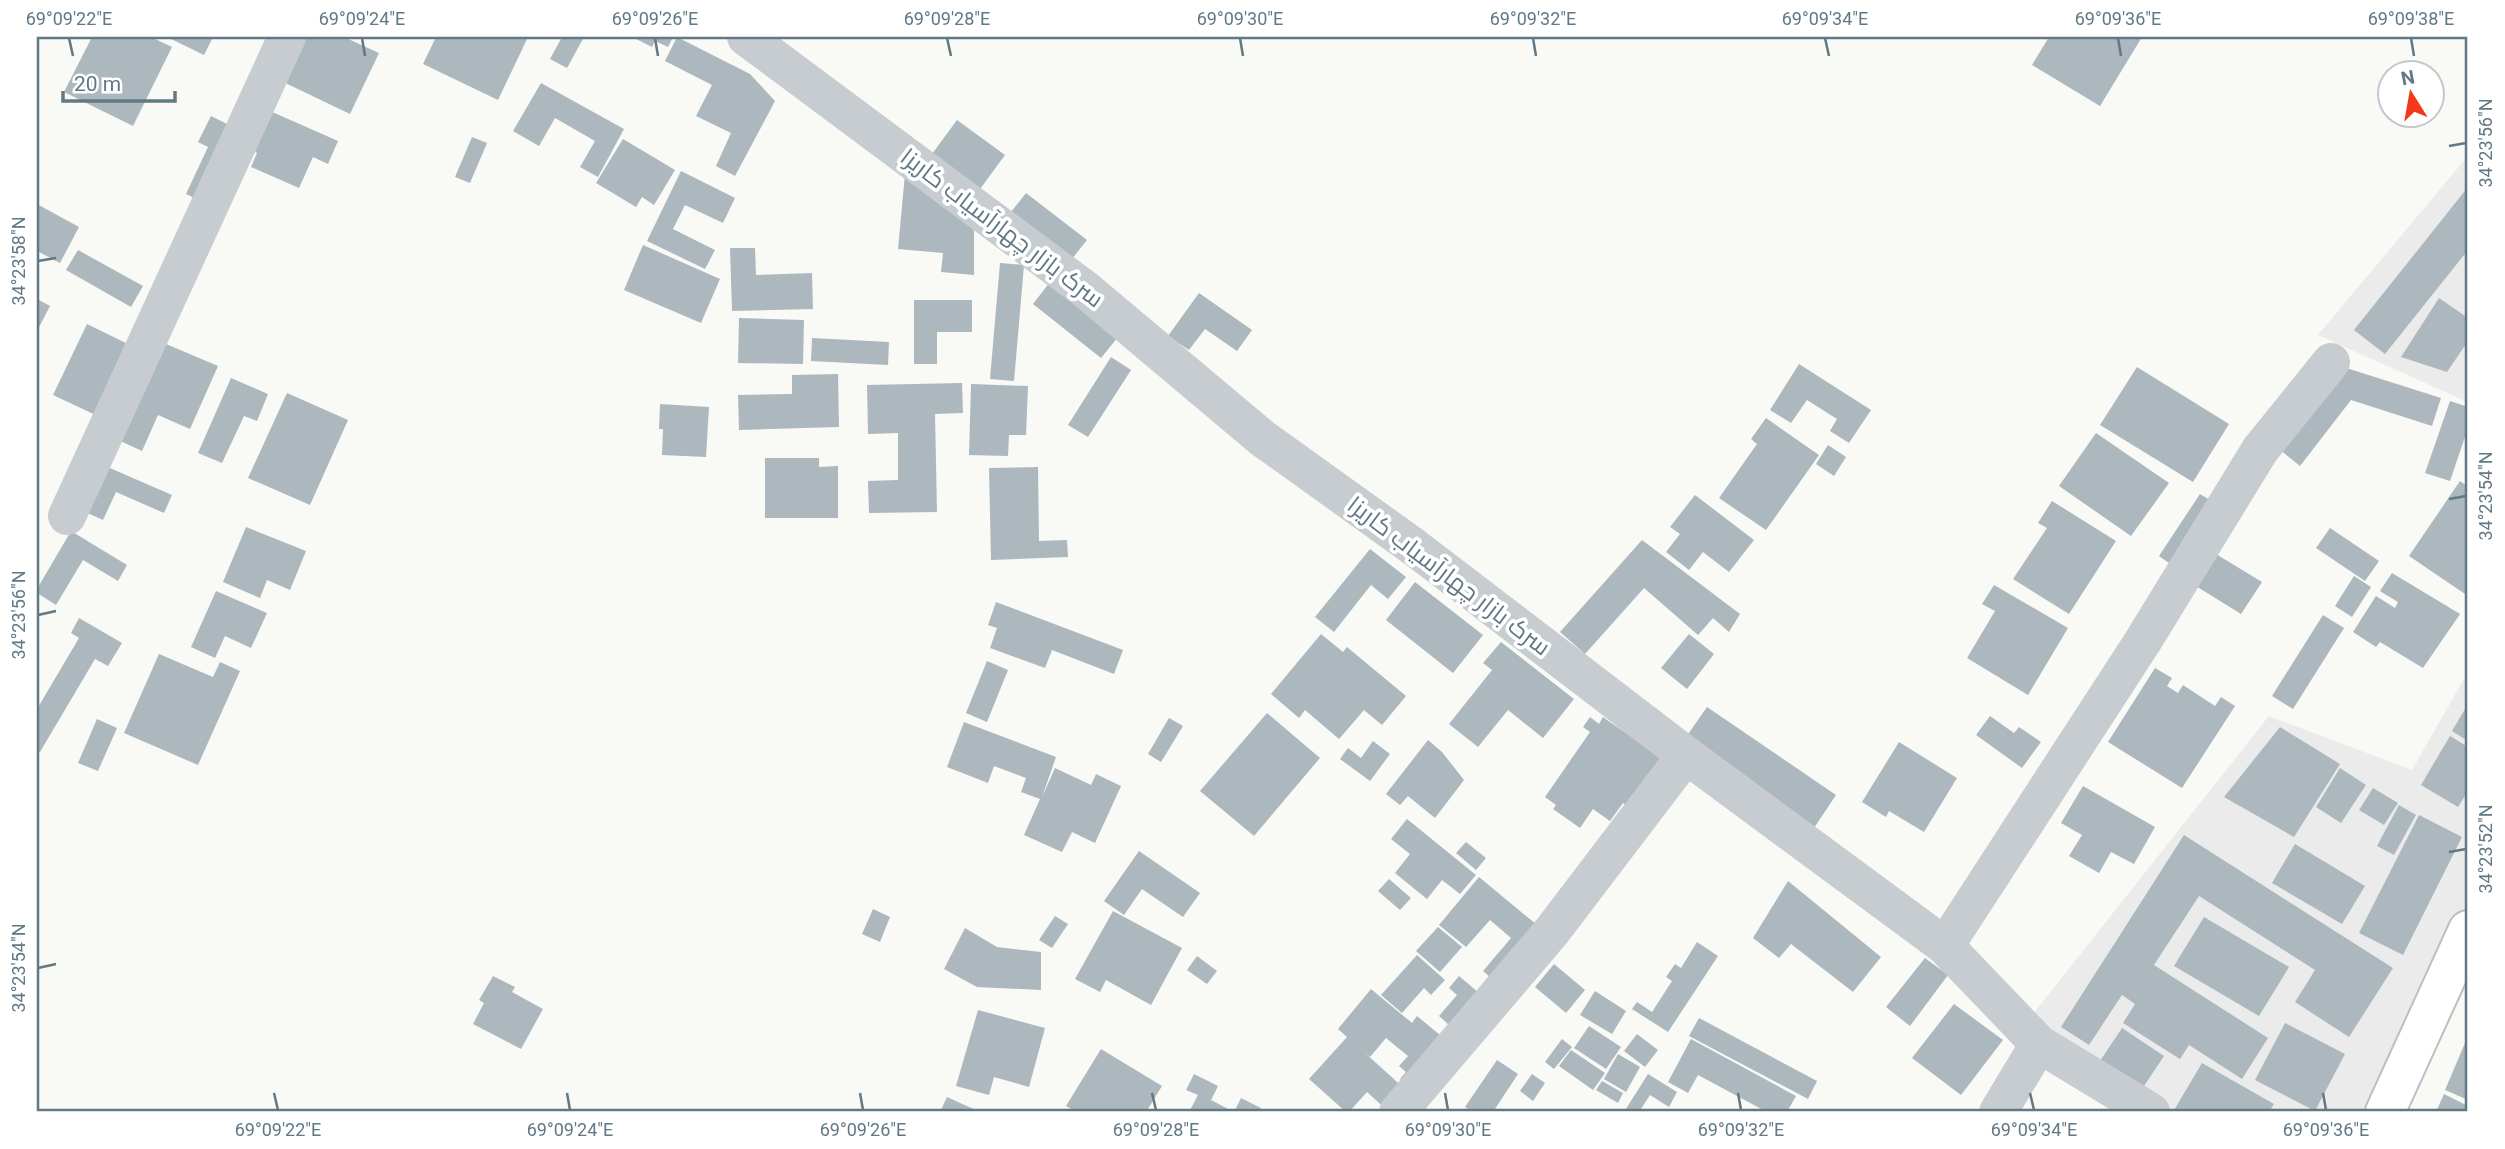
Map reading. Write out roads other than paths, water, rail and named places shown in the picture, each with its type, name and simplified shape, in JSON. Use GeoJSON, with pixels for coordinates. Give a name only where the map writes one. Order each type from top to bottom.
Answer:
{"type":"FeatureCollection","features":[{"type":"Feature","properties":{"kind":"highway"},"geometry":{"type":"LineString","coordinates":[[2385,1112],[2468,930]]}},
{"type":"Feature","properties":{"kind":"street"},"geometry":{"type":"LineString","coordinates":[[66,516],[288,37]]}},
{"type":"Feature","properties":{"kind":"street","name":"سرک بازار چهارآسیاب کاریزا"},"geometry":{"type":"LineString","coordinates":[[747,37],[1086,290],[1262,438],[1414,547],[1686,755],[1945,946],[2039,1044],[2151,1112]]}},
{"type":"Feature","properties":{"kind":"street"},"geometry":{"type":"LineString","coordinates":[[1945,946],[2143,641],[2260,450],[2331,362]]}},
{"type":"Feature","properties":{"kind":"street"},"geometry":{"type":"LineString","coordinates":[[1398,1112],[1552,930],[1686,755]]}},
{"type":"Feature","properties":{"kind":"street"},"geometry":{"type":"LineString","coordinates":[[1998,1112],[2039,1044]]}}]}
